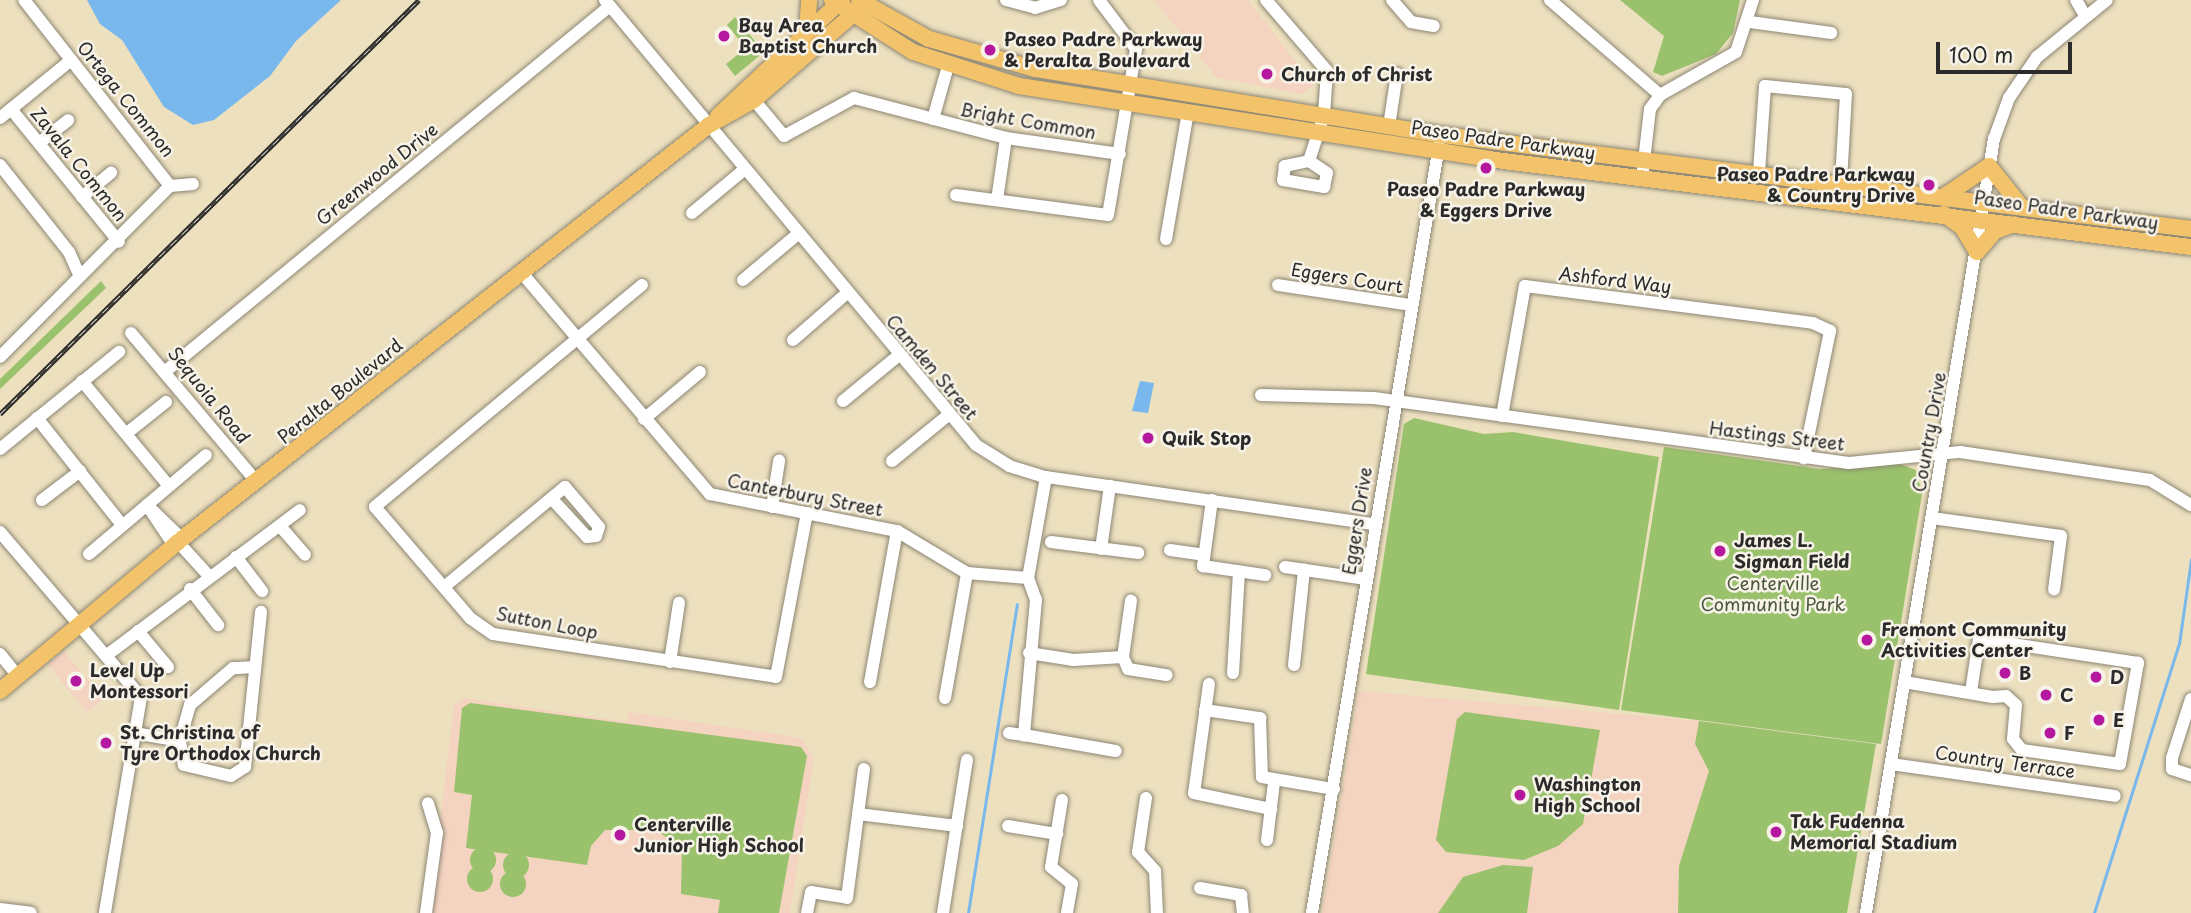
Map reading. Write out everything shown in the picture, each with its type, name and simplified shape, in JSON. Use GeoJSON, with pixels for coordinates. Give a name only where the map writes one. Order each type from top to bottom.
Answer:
{"type":"FeatureCollection","features":[{"type":"Feature","properties":{"kind":"main road"},"geometry":{"type":"LineString","coordinates":[[807,31],[809,0]]}},
{"type":"Feature","properties":{"kind":"main road","name":"Peralta Boulevard"},"geometry":{"type":"LineString","coordinates":[[709,125],[754,100],[851,16],[864,1]]}},
{"type":"Feature","properties":{"kind":"main road","name":"Paseo Padre Parkway"},"geometry":{"type":"LineString","coordinates":[[864,1],[905,28],[987,59],[1443,135],[1943,195],[2018,222],[2191,247]]}},
{"type":"Feature","properties":{"kind":"main road","name":"Peralta Boulevard"},"geometry":{"type":"LineString","coordinates":[[0,691],[179,543],[709,125],[837,2]]}},
{"type":"Feature","properties":{"kind":"main road","name":"Paseo Padre Parkway"},"geometry":{"type":"LineString","coordinates":[[837,2],[851,16],[948,66],[1019,86],[1436,151],[1642,178],[1942,212],[2020,205],[2191,229]]}},
{"type":"Feature","properties":{"kind":"main road"},"geometry":{"type":"LineString","coordinates":[[1943,195],[1989,166],[2020,205]]}},
{"type":"Feature","properties":{"kind":"main road"},"geometry":{"type":"LineString","coordinates":[[1942,212],[1962,227],[1977,252],[1995,231],[2018,222]]}},
{"type":"Feature","properties":{"kind":"street","name":"Ortega Common"},"geometry":{"type":"LineString","coordinates":[[24,0],[170,186]]}},
{"type":"Feature","properties":{"kind":"street"},"geometry":{"type":"LineString","coordinates":[[1006,0],[1035,8],[1061,0]]}},
{"type":"Feature","properties":{"kind":"street"},"geometry":{"type":"LineString","coordinates":[[956,195],[1108,215],[1136,49],[1099,0]]}},
{"type":"Feature","properties":{"kind":"street"},"geometry":{"type":"LineString","coordinates":[[1266,0],[1327,71],[1324,115],[1316,132],[1310,161]]}},
{"type":"Feature","properties":{"kind":"street"},"geometry":{"type":"LineString","coordinates":[[1392,0],[1411,22],[1434,26]]}},
{"type":"Feature","properties":{"kind":"street"},"geometry":{"type":"LineString","coordinates":[[1550,0],[1660,95]]}},
{"type":"Feature","properties":{"kind":"street"},"geometry":{"type":"LineString","coordinates":[[1642,178],[1650,109],[1660,95],[1725,62],[1750,22],[1753,0]]}},
{"type":"Feature","properties":{"kind":"street"},"geometry":{"type":"LineString","coordinates":[[2076,0],[2084,14]]}},
{"type":"Feature","properties":{"kind":"street","name":"Country Drive"},"geometry":{"type":"LineString","coordinates":[[1866,913],[1994,139],[2020,78],[2084,14],[2107,0]]}},
{"type":"Feature","properties":{"kind":"street","name":"Camden Street"},"geometry":{"type":"LineString","coordinates":[[608,3],[947,416],[1009,466],[1046,477],[1373,524]]}},
{"type":"Feature","properties":{"kind":"street","name":"Greenwood Drive"},"geometry":{"type":"LineString","coordinates":[[167,370],[608,3]]}},
{"type":"Feature","properties":{"kind":"street"},"geometry":{"type":"LineString","coordinates":[[1750,22],[1831,33]]}},
{"type":"Feature","properties":{"kind":"street"},"geometry":{"type":"LineString","coordinates":[[0,118],[71,60]]}},
{"type":"Feature","properties":{"kind":"street"},"geometry":{"type":"LineString","coordinates":[[933,119],[948,66]]}},
{"type":"Feature","properties":{"kind":"street"},"geometry":{"type":"LineString","coordinates":[[1390,126],[1397,74]]}},
{"type":"Feature","properties":{"kind":"street"},"geometry":{"type":"LineString","coordinates":[[1759,172],[1765,86],[1846,94],[1841,183]]}},
{"type":"Feature","properties":{"kind":"street","name":"Bright Common"},"geometry":{"type":"LineString","coordinates":[[754,100],[780,134],[792,137],[853,98],[1006,138],[1120,154]]}},
{"type":"Feature","properties":{"kind":"street","name":"Zavala Common"},"geometry":{"type":"LineString","coordinates":[[11,109],[119,242]]}},
{"type":"Feature","properties":{"kind":"street"},"geometry":{"type":"LineString","coordinates":[[1166,239],[1188,111]]}},
{"type":"Feature","properties":{"kind":"street"},"geometry":{"type":"LineString","coordinates":[[39,143],[68,120]]}},
{"type":"Feature","properties":{"kind":"street","name":"Eggers Drive"},"geometry":{"type":"LineString","coordinates":[[1312,913],[1334,789],[1373,524],[1436,151],[1443,135]]}},
{"type":"Feature","properties":{"kind":"street"},"geometry":{"type":"LineString","coordinates":[[997,200],[1006,138]]}},
{"type":"Feature","properties":{"kind":"street"},"geometry":{"type":"LineString","coordinates":[[0,165],[69,252],[79,274]]}},
{"type":"Feature","properties":{"kind":"street"},"geometry":{"type":"LineString","coordinates":[[692,213],[745,169]]}},
{"type":"Feature","properties":{"kind":"street"},"geometry":{"type":"LineString","coordinates":[[82,197],[111,173]]}},
{"type":"Feature","properties":{"kind":"street"},"geometry":{"type":"LineString","coordinates":[[0,356],[79,274],[119,242],[170,186],[193,184]]}},
{"type":"Feature","properties":{"kind":"street"},"geometry":{"type":"LineString","coordinates":[[743,280],[799,233]]}},
{"type":"Feature","properties":{"kind":"street","name":"Canterbury Street"},"geometry":{"type":"LineString","coordinates":[[521,272],[710,494],[897,531],[967,573],[1028,578]]}},
{"type":"Feature","properties":{"kind":"street"},"geometry":{"type":"LineString","coordinates":[[578,339],[642,285]]}},
{"type":"Feature","properties":{"kind":"street","name":"Eggers Court"},"geometry":{"type":"LineString","coordinates":[[1278,285],[1410,305]]}},
{"type":"Feature","properties":{"kind":"street","name":"Ashford Way"},"geometry":{"type":"LineString","coordinates":[[1502,416],[1525,286],[1813,323],[1830,331],[1804,458]]}},
{"type":"Feature","properties":{"kind":"street"},"geometry":{"type":"LineString","coordinates":[[793,340],[847,293]]}},
{"type":"Feature","properties":{"kind":"street","name":"Sequoia Road"},"geometry":{"type":"LineString","coordinates":[[131,333],[167,370],[257,482]]}},
{"type":"Feature","properties":{"kind":"street","name":"Sutton Loop"},"geometry":{"type":"LineString","coordinates":[[578,339],[376,507],[444,587],[493,634],[776,677],[807,513]]}},
{"type":"Feature","properties":{"kind":"street"},"geometry":{"type":"LineString","coordinates":[[0,449],[119,352]]}},
{"type":"Feature","properties":{"kind":"street"},"geometry":{"type":"LineString","coordinates":[[843,401],[899,355]]}},
{"type":"Feature","properties":{"kind":"street"},"geometry":{"type":"LineString","coordinates":[[644,419],[700,372]]}},
{"type":"Feature","properties":{"kind":"street"},"geometry":{"type":"LineString","coordinates":[[82,382],[169,486]]}},
{"type":"Feature","properties":{"kind":"street","name":"Hastings Street"},"geometry":{"type":"LineString","coordinates":[[1261,395],[1395,401],[1849,463],[1943,453],[2150,480],[2191,505]]}},
{"type":"Feature","properties":{"kind":"street"},"geometry":{"type":"LineString","coordinates":[[127,433],[166,402]]}},
{"type":"Feature","properties":{"kind":"street"},"geometry":{"type":"LineString","coordinates":[[892,461],[947,416]]}},
{"type":"Feature","properties":{"kind":"street"},"geometry":{"type":"LineString","coordinates":[[37,418],[122,525]]}},
{"type":"Feature","properties":{"kind":"street"},"geometry":{"type":"LineString","coordinates":[[89,554],[206,455]]}},
{"type":"Feature","properties":{"kind":"street"},"geometry":{"type":"LineString","coordinates":[[772,507],[779,461]]}},
{"type":"Feature","properties":{"kind":"street"},"geometry":{"type":"LineString","coordinates":[[42,500],[80,471]]}},
{"type":"Feature","properties":{"kind":"street"},"geometry":{"type":"LineString","coordinates":[[1024,735],[1029,653],[1036,600],[1028,578],[1046,477]]}},
{"type":"Feature","properties":{"kind":"street"},"geometry":{"type":"LineString","coordinates":[[1101,549],[1110,486]]}},
{"type":"Feature","properties":{"kind":"street"},"geometry":{"type":"LineString","coordinates":[[444,587],[552,499]]}},
{"type":"Feature","properties":{"kind":"street"},"geometry":{"type":"LineString","coordinates":[[1212,499],[1203,566],[1265,575]]}},
{"type":"Feature","properties":{"kind":"street"},"geometry":{"type":"LineString","coordinates":[[147,505],[208,575]]}},
{"type":"Feature","properties":{"kind":"street"},"geometry":{"type":"LineString","coordinates":[[107,655],[208,575],[300,510]]}},
{"type":"Feature","properties":{"kind":"street"},"geometry":{"type":"LineString","coordinates":[[1932,518],[2061,536],[2054,590]]}},
{"type":"Feature","properties":{"kind":"street"},"geometry":{"type":"LineString","coordinates":[[280,526],[305,555]]}},
{"type":"Feature","properties":{"kind":"street"},"geometry":{"type":"LineString","coordinates":[[870,682],[897,531]]}},
{"type":"Feature","properties":{"kind":"street"},"geometry":{"type":"LineString","coordinates":[[0,532],[141,697],[140,734],[105,913]]}},
{"type":"Feature","properties":{"kind":"street"},"geometry":{"type":"LineString","coordinates":[[1051,542],[1138,553]]}},
{"type":"Feature","properties":{"kind":"street"},"geometry":{"type":"LineString","coordinates":[[1170,550],[1204,555]]}},
{"type":"Feature","properties":{"kind":"street"},"geometry":{"type":"LineString","coordinates":[[236,557],[262,591]]}},
{"type":"Feature","properties":{"kind":"street"},"geometry":{"type":"LineString","coordinates":[[1285,567],[1366,579]]}},
{"type":"Feature","properties":{"kind":"street"},"geometry":{"type":"LineString","coordinates":[[1294,664],[1304,570]]}},
{"type":"Feature","properties":{"kind":"street"},"geometry":{"type":"LineString","coordinates":[[1233,673],[1239,571]]}},
{"type":"Feature","properties":{"kind":"street"},"geometry":{"type":"LineString","coordinates":[[945,698],[967,573]]}},
{"type":"Feature","properties":{"kind":"street"},"geometry":{"type":"LineString","coordinates":[[190,589],[218,625]]}},
{"type":"Feature","properties":{"kind":"street"},"geometry":{"type":"LineString","coordinates":[[1131,601],[1123,657],[1128,670],[1167,675]]}},
{"type":"Feature","properties":{"kind":"street"},"geometry":{"type":"LineString","coordinates":[[670,662],[679,603]]}},
{"type":"Feature","properties":{"kind":"street"},"geometry":{"type":"LineString","coordinates":[[255,667],[233,668],[190,705],[180,741],[184,765],[239,775],[255,667],[261,612]]}},
{"type":"Feature","properties":{"kind":"street"},"geometry":{"type":"LineString","coordinates":[[138,631],[168,667]]}},
{"type":"Feature","properties":{"kind":"street","name":"Country Terrace"},"geometry":{"type":"LineString","coordinates":[[1904,682],[1971,692],[2006,696],[2016,705],[2013,738],[2022,750],[2120,764],[2138,663],[1979,639],[1971,692]]}},
{"type":"Feature","properties":{"kind":"street"},"geometry":{"type":"LineString","coordinates":[[1029,653],[1073,660],[1123,657]]}},
{"type":"Feature","properties":{"kind":"street"},"geometry":{"type":"LineString","coordinates":[[0,654],[18,676]]}},
{"type":"Feature","properties":{"kind":"street"},"geometry":{"type":"LineString","coordinates":[[1209,684],[1194,793],[1271,809]]}},
{"type":"Feature","properties":{"kind":"street"},"geometry":{"type":"LineString","coordinates":[[2191,699],[2172,758],[2172,769],[2191,775]]}},
{"type":"Feature","properties":{"kind":"street"},"geometry":{"type":"LineString","coordinates":[[1205,710],[1260,718],[1257,771],[1274,782],[1334,789]]}},
{"type":"Feature","properties":{"kind":"street"},"geometry":{"type":"LineString","coordinates":[[1009,733],[1116,751]]}},
{"type":"Feature","properties":{"kind":"street"},"geometry":{"type":"LineString","coordinates":[[140,734],[180,741]]}},
{"type":"Feature","properties":{"kind":"street"},"geometry":{"type":"LineString","coordinates":[[943,913],[967,760]]}},
{"type":"Feature","properties":{"kind":"street","name":"Country Terrace"},"geometry":{"type":"LineString","coordinates":[[1891,764],[2115,796]]}},
{"type":"Feature","properties":{"kind":"street"},"geometry":{"type":"LineString","coordinates":[[807,913],[811,892],[847,898],[864,769]]}},
{"type":"Feature","properties":{"kind":"street"},"geometry":{"type":"LineString","coordinates":[[1267,841],[1274,782]]}},
{"type":"Feature","properties":{"kind":"street"},"geometry":{"type":"LineString","coordinates":[[1146,799],[1138,852],[1155,871],[1157,913]]}},
{"type":"Feature","properties":{"kind":"street"},"geometry":{"type":"LineString","coordinates":[[1062,800],[1051,867],[1072,884],[1067,913]]}},
{"type":"Feature","properties":{"kind":"street"},"geometry":{"type":"LineString","coordinates":[[426,913],[437,833],[428,803]]}},
{"type":"Feature","properties":{"kind":"street"},"geometry":{"type":"LineString","coordinates":[[858,814],[957,826]]}},
{"type":"Feature","properties":{"kind":"street"},"geometry":{"type":"LineString","coordinates":[[1008,826],[1057,834]]}},
{"type":"Feature","properties":{"kind":"street"},"geometry":{"type":"LineString","coordinates":[[1200,888],[1241,895],[1243,913]]}},
{"type":"Feature","properties":{"kind":"street"},"geometry":{"type":"LineString","coordinates":[[0,909],[31,913]]}},
{"type":"Feature","properties":{"kind":"shaded area"},"geometry":{"type":"Polygon","coordinates":[[[1154,0],[1248,0],[1314,86],[1301,94],[1216,77],[1154,0]]]}},
{"type":"Feature","properties":{"kind":"shaded area","name":"Level Up Montessori"},"geometry":{"type":"Polygon","coordinates":[[[64,651],[103,699],[87,712],[48,664],[64,651]]]}},
{"type":"Feature","properties":{"kind":"shaded area","name":"Washington High School"},"geometry":{"type":"Polygon","coordinates":[[[1359,691],[1699,721],[1695,744],[1709,771],[1678,874],[1678,913],[1322,913],[1359,691]]]}},
{"type":"Feature","properties":{"kind":"shaded area","name":"Centerville Junior High School"},"geometry":{"type":"Polygon","coordinates":[[[464,698],[627,722],[629,712],[801,738],[814,757],[790,913],[429,913],[454,705],[464,698]]]}},
{"type":"Feature","properties":{"kind":"green space"},"geometry":{"type":"Polygon","coordinates":[[[1620,0],[1740,0],[1733,33],[1716,54],[1662,76],[1653,72],[1664,36],[1620,0]]]}},
{"type":"Feature","properties":{"kind":"green space"},"geometry":{"type":"Polygon","coordinates":[[[735,17],[764,52],[735,76],[726,64],[746,48],[727,25],[735,17]]]}},
{"type":"Feature","properties":{"kind":"green space"},"geometry":{"type":"Polygon","coordinates":[[[101,281],[106,288],[0,389],[0,379],[101,281]]]}},
{"type":"Feature","properties":{"kind":"green space"},"geometry":{"type":"Polygon","coordinates":[[[1414,418],[1484,434],[1513,432],[1659,457],[1619,710],[1366,674],[1404,424],[1414,418]]]}},
{"type":"Feature","properties":{"kind":"green space","name":"Centerville Community Park"},"geometry":{"type":"Polygon","coordinates":[[[1664,447],[1820,469],[1900,464],[1916,470],[1922,494],[1881,744],[1621,710],[1664,447]]]}},
{"type":"Feature","properties":{"kind":"green space","name":"Centerville Junior High School"},"geometry":{"type":"Polygon","coordinates":[[[470,703],[801,747],[807,756],[779,913],[718,913],[720,900],[681,894],[682,848],[656,830],[605,830],[591,846],[587,865],[466,848],[472,795],[454,792],[462,708],[470,703]]]}},
{"type":"Feature","properties":{"kind":"green space"},"geometry":{"type":"Polygon","coordinates":[[[1465,712],[1600,730],[1583,824],[1558,846],[1524,860],[1446,852],[1436,840],[1457,719],[1465,712]]]}},
{"type":"Feature","properties":{"kind":"green space","name":"Tak Fudenna Memorial Stadium"},"geometry":{"type":"Polygon","coordinates":[[[1699,721],[1876,744],[1847,913],[1678,913],[1679,866],[1709,771],[1695,744],[1699,721]]]}},
{"type":"Feature","properties":{"kind":"green space"},"geometry":{"type":"Polygon","coordinates":[[[483,847],[492,851],[496,860],[492,869],[483,873],[474,869],[470,860],[474,851],[483,847]]]}},
{"type":"Feature","properties":{"kind":"green space"},"geometry":{"type":"Polygon","coordinates":[[[516,852],[525,856],[529,865],[525,874],[516,878],[507,874],[503,865],[507,856],[516,852]]]}},
{"type":"Feature","properties":{"kind":"green space"},"geometry":{"type":"Polygon","coordinates":[[[1503,865],[1533,867],[1527,913],[1438,913],[1463,877],[1503,865]]]}},
{"type":"Feature","properties":{"kind":"green space"},"geometry":{"type":"Polygon","coordinates":[[[480,866],[489,870],[493,879],[489,888],[480,892],[471,888],[467,879],[471,870],[480,866]]]}},
{"type":"Feature","properties":{"kind":"green space"},"geometry":{"type":"Polygon","coordinates":[[[513,871],[522,875],[526,884],[522,893],[513,897],[504,893],[500,884],[504,875],[513,871]]]}},
{"type":"Feature","properties":{"kind":"water"},"geometry":{"type":"Polygon","coordinates":[[[87,0],[341,0],[296,41],[270,76],[214,120],[193,125],[164,107],[122,40],[100,24],[87,0]]]}},
{"type":"Feature","properties":{"kind":"water"},"geometry":{"type":"Polygon","coordinates":[[[1140,381],[1154,383],[1148,413],[1132,411],[1140,381]]]}},
{"type":"Feature","properties":{"kind":"waterway"},"geometry":{"type":"LineString","coordinates":[[2094,913],[2179,644],[2191,560]]}},
{"type":"Feature","properties":{"kind":"waterway"},"geometry":{"type":"LineString","coordinates":[[968,913],[1017,605]]}},
{"type":"Feature","properties":{"kind":"railway"},"geometry":{"type":"LineString","coordinates":[[0,414],[419,0]]}},
{"type":"Feature","properties":{"kind":"place","name":"Bay Area Baptist Church"},"geometry":{"type":"Point","coordinates":[724,36]}},
{"type":"Feature","properties":{"kind":"place","name":"Paseo Padre Parkway & Peralta Boulevard"},"geometry":{"type":"Point","coordinates":[990,50]}},
{"type":"Feature","properties":{"kind":"place","name":"Church of Christ"},"geometry":{"type":"Point","coordinates":[1267,74]}},
{"type":"Feature","properties":{"kind":"place","name":"Paseo Padre Parkway & Eggers Drive"},"geometry":{"type":"Point","coordinates":[1486,168]}},
{"type":"Feature","properties":{"kind":"place","name":"Paseo Padre Parkway & Country Drive"},"geometry":{"type":"Point","coordinates":[1929,185]}},
{"type":"Feature","properties":{"kind":"place","name":"Quik Stop"},"geometry":{"type":"Point","coordinates":[1148,438]}},
{"type":"Feature","properties":{"kind":"place","name":"James L. Sigman Field"},"geometry":{"type":"Point","coordinates":[1720,551]}},
{"type":"Feature","properties":{"kind":"place","name":"Fremont Community Activities Center"},"geometry":{"type":"Point","coordinates":[1867,640]}},
{"type":"Feature","properties":{"kind":"place","name":"B"},"geometry":{"type":"Point","coordinates":[2005,673]}},
{"type":"Feature","properties":{"kind":"place","name":"D"},"geometry":{"type":"Point","coordinates":[2096,677]}},
{"type":"Feature","properties":{"kind":"place","name":"Level Up Montessori"},"geometry":{"type":"Point","coordinates":[76,681]}},
{"type":"Feature","properties":{"kind":"place","name":"C"},"geometry":{"type":"Point","coordinates":[2046,695]}},
{"type":"Feature","properties":{"kind":"place","name":"E"},"geometry":{"type":"Point","coordinates":[2099,720]}},
{"type":"Feature","properties":{"kind":"place","name":"F"},"geometry":{"type":"Point","coordinates":[2050,733]}},
{"type":"Feature","properties":{"kind":"place","name":"St. Christina of Tyre Orthodox Church"},"geometry":{"type":"Point","coordinates":[106,743]}},
{"type":"Feature","properties":{"kind":"place","name":"Washington High School"},"geometry":{"type":"Point","coordinates":[1520,795]}},
{"type":"Feature","properties":{"kind":"place","name":"Tak Fudenna Memorial Stadium"},"geometry":{"type":"Point","coordinates":[1776,832]}},
{"type":"Feature","properties":{"kind":"place","name":"Centerville Junior High School"},"geometry":{"type":"Point","coordinates":[620,835]}}]}
